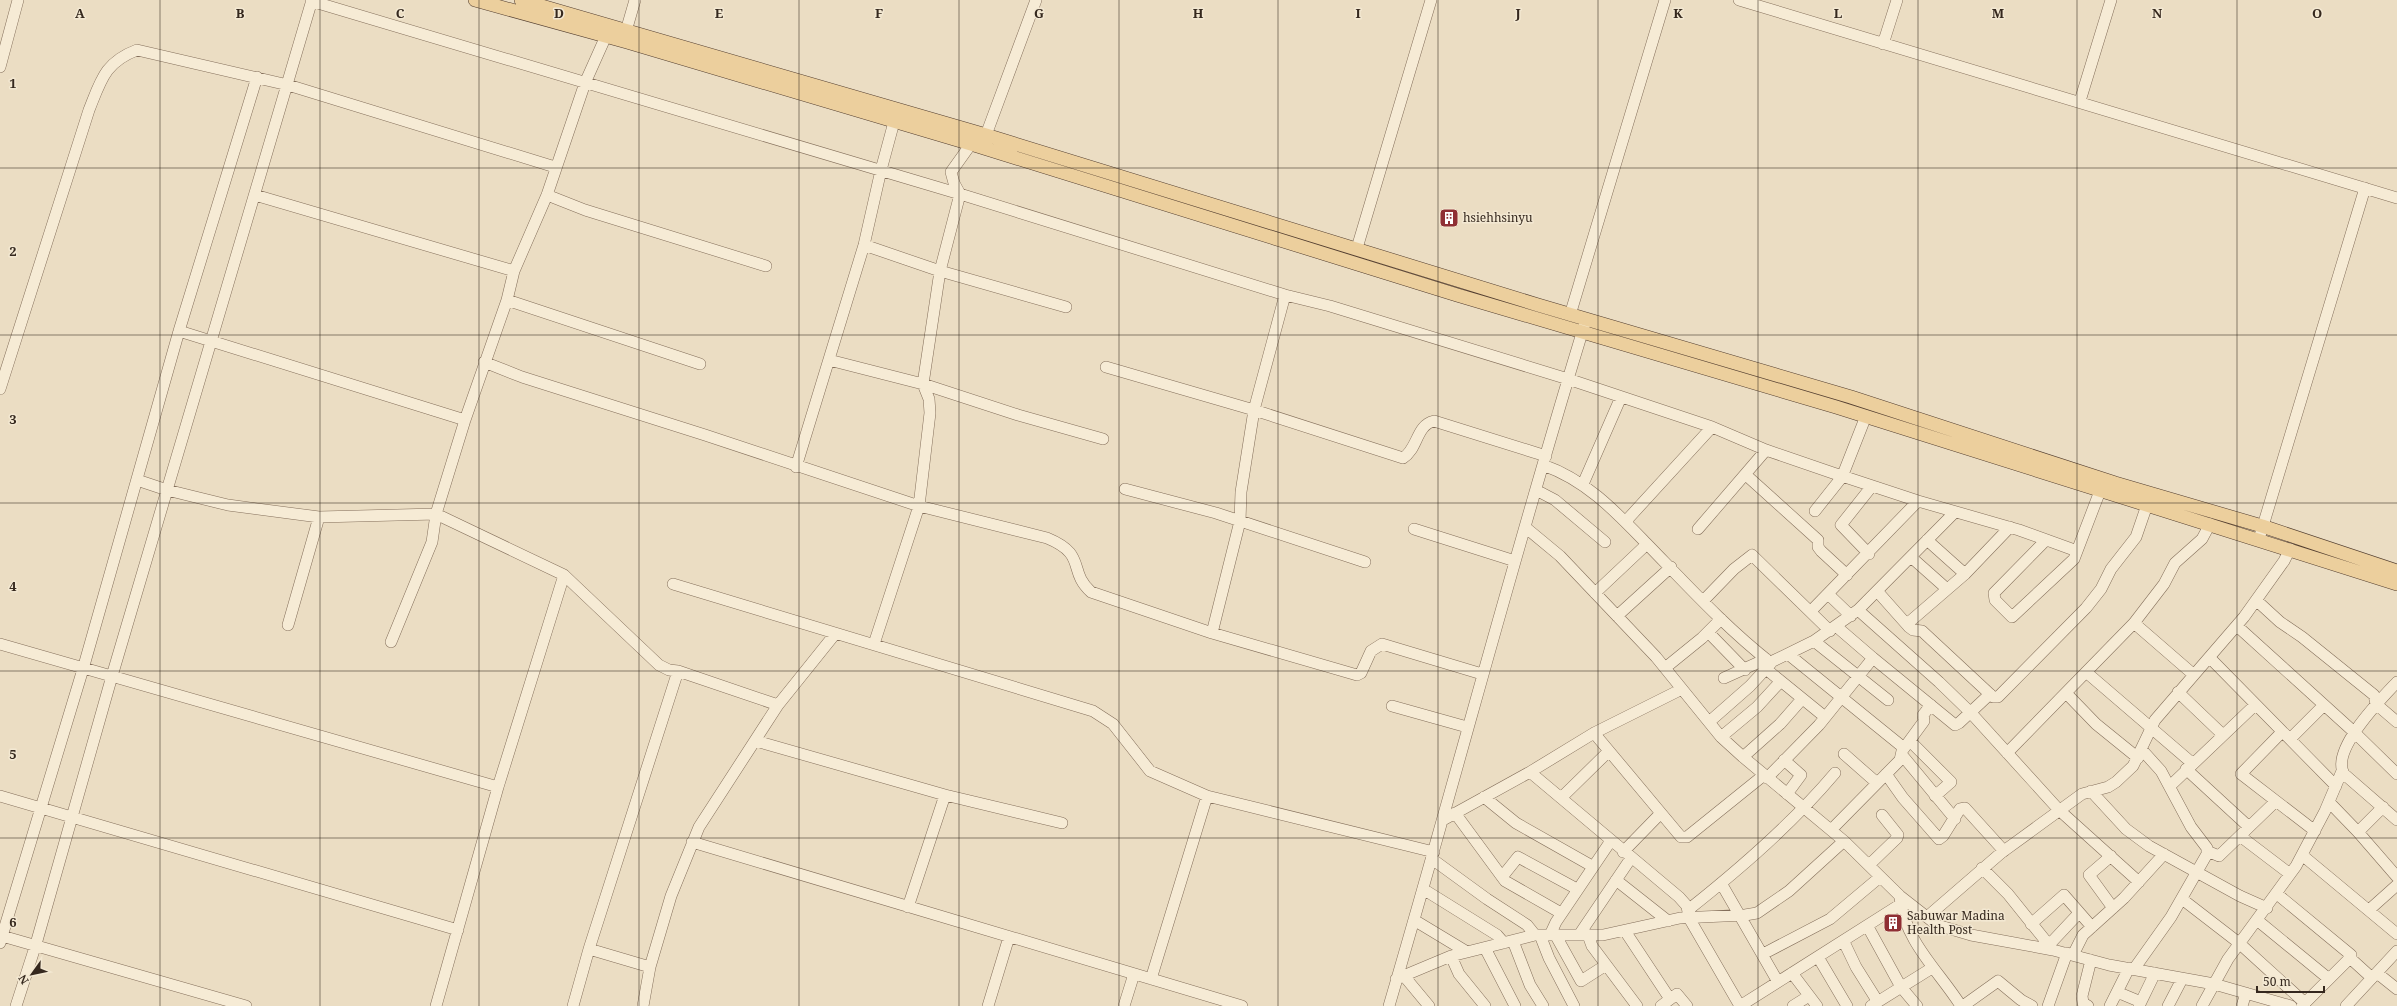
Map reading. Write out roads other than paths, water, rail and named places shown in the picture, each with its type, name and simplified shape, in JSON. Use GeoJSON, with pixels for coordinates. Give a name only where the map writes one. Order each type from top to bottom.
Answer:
{"type":"FeatureCollection","features":[{"type":"Feature","properties":{"kind":"main road"},"geometry":{"type":"LineString","coordinates":[[475,0],[606,36],[624,35],[981,133],[1174,194],[1357,248],[1570,315],[1584,326],[1851,397],[2115,483],[2262,526],[2397,571]]}},
{"type":"Feature","properties":{"kind":"main road"},"geometry":{"type":"LineString","coordinates":[[521,0],[624,35],[894,122],[1584,326],[2397,584]]}},
{"type":"Feature","properties":{"kind":"street"},"geometry":{"type":"LineString","coordinates":[[0,67],[2,48],[18,0]]}},
{"type":"Feature","properties":{"kind":"street"},"geometry":{"type":"LineString","coordinates":[[16,1006],[36,944],[112,676],[288,85],[311,0],[585,84],[960,194],[1285,295],[1330,306],[1568,379],[1712,427],[1766,450],[1842,476],[1918,501],[2010,527],[2077,551]]}},
{"type":"Feature","properties":{"kind":"street"},"geometry":{"type":"LineString","coordinates":[[624,35],[635,0]]}},
{"type":"Feature","properties":{"kind":"street"},"geometry":{"type":"LineString","coordinates":[[874,644],[919,506],[930,414],[929,399],[923,384],[940,271],[960,194],[954,183],[951,172],[971,144],[981,133],[1036,0]]}},
{"type":"Feature","properties":{"kind":"street"},"geometry":{"type":"LineString","coordinates":[[1357,248],[1431,0]]}},
{"type":"Feature","properties":{"kind":"street"},"geometry":{"type":"LineString","coordinates":[[1570,315],[1665,0]]}},
{"type":"Feature","properties":{"kind":"street"},"geometry":{"type":"LineString","coordinates":[[1739,0],[1883,44],[2080,101],[2397,198]]}},
{"type":"Feature","properties":{"kind":"street"},"geometry":{"type":"LineString","coordinates":[[1883,44],[1896,0]]}},
{"type":"Feature","properties":{"kind":"street"},"geometry":{"type":"LineString","coordinates":[[2080,101],[2111,0]]}},
{"type":"Feature","properties":{"kind":"street"},"geometry":{"type":"LineString","coordinates":[[391,642],[432,542],[436,514],[464,420],[507,300],[514,271],[547,195],[555,167],[585,84],[606,36]]}},
{"type":"Feature","properties":{"kind":"street"},"geometry":{"type":"LineString","coordinates":[[0,389],[89,110],[101,80],[112,62],[137,50],[288,85],[555,167]]}},
{"type":"Feature","properties":{"kind":"street"},"geometry":{"type":"LineString","coordinates":[[246,1006],[36,944],[1,939],[84,669],[179,331],[256,77]]}},
{"type":"Feature","properties":{"kind":"street"},"geometry":{"type":"LineString","coordinates":[[796,467],[864,246],[880,170],[894,122]]}},
{"type":"Feature","properties":{"kind":"street"},"geometry":{"type":"LineString","coordinates":[[2259,539],[2365,188]]}},
{"type":"Feature","properties":{"kind":"street"},"geometry":{"type":"LineString","coordinates":[[254,195],[514,271]]}},
{"type":"Feature","properties":{"kind":"street"},"geometry":{"type":"LineString","coordinates":[[547,195],[585,210],[766,266]]}},
{"type":"Feature","properties":{"kind":"street"},"geometry":{"type":"LineString","coordinates":[[864,246],[940,271],[1066,307]]}},
{"type":"Feature","properties":{"kind":"street"},"geometry":{"type":"LineString","coordinates":[[1212,633],[1240,521],[1241,492],[1254,410],[1285,295]]}},
{"type":"Feature","properties":{"kind":"street"},"geometry":{"type":"LineString","coordinates":[[507,300],[700,364]]}},
{"type":"Feature","properties":{"kind":"street"},"geometry":{"type":"LineString","coordinates":[[1388,1006],[1400,978],[1414,920],[1433,856],[1467,727],[1584,326]]}},
{"type":"Feature","properties":{"kind":"street"},"geometry":{"type":"LineString","coordinates":[[179,331],[464,420]]}},
{"type":"Feature","properties":{"kind":"street"},"geometry":{"type":"LineString","coordinates":[[829,360],[923,384],[1018,415],[1103,439]]}},
{"type":"Feature","properties":{"kind":"street"},"geometry":{"type":"LineString","coordinates":[[484,362],[530,380],[705,435],[796,467],[919,506],[1047,538],[1061,544],[1071,552],[1075,560],[1080,579],[1091,592],[1212,633],[1356,675],[1362,673],[1371,651],[1382,644],[1482,674]]}},
{"type":"Feature","properties":{"kind":"street"},"geometry":{"type":"LineString","coordinates":[[1106,367],[1254,410],[1403,458],[1410,452],[1424,426],[1434,421],[1545,460],[1583,484],[1626,521],[1703,601],[1767,664],[1780,682],[1826,717]]}},
{"type":"Feature","properties":{"kind":"street"},"geometry":{"type":"LineString","coordinates":[[1583,484],[1621,397]]}},
{"type":"Feature","properties":{"kind":"street"},"geometry":{"type":"LineString","coordinates":[[1815,511],[1842,476],[1866,416]]}},
{"type":"Feature","properties":{"kind":"street"},"geometry":{"type":"LineString","coordinates":[[1626,521],[1712,427]]}},
{"type":"Feature","properties":{"kind":"street"},"geometry":{"type":"LineString","coordinates":[[1698,529],[1766,450]]}},
{"type":"Feature","properties":{"kind":"street"},"geometry":{"type":"LineString","coordinates":[[1746,475],[1818,540],[1818,547],[1821,551],[1847,575]]}},
{"type":"Feature","properties":{"kind":"street"},"geometry":{"type":"LineString","coordinates":[[137,480],[167,490],[228,505],[319,517],[436,514],[564,575],[660,665],[669,670],[678,671],[778,705]]}},
{"type":"Feature","properties":{"kind":"street"},"geometry":{"type":"LineString","coordinates":[[1868,554],[1841,525],[1872,486]]}},
{"type":"Feature","properties":{"kind":"street"},"geometry":{"type":"LineString","coordinates":[[1125,489],[1240,521],[1365,562]]}},
{"type":"Feature","properties":{"kind":"street"},"geometry":{"type":"LineString","coordinates":[[1536,490],[1555,500],[1605,542]]}},
{"type":"Feature","properties":{"kind":"street"},"geometry":{"type":"LineString","coordinates":[[2046,540],[1994,593],[1995,600],[2012,616],[2070,564],[2077,551],[2100,491]]}},
{"type":"Feature","properties":{"kind":"street"},"geometry":{"type":"LineString","coordinates":[[1811,611],[1918,501]]}},
{"type":"Feature","properties":{"kind":"street"},"geometry":{"type":"LineString","coordinates":[[1876,591],[1906,624],[1914,630],[1922,631],[1990,694],[1998,698],[2086,608],[2101,589],[2111,569],[2136,537],[2147,505]]}},
{"type":"Feature","properties":{"kind":"street"},"geometry":{"type":"LineString","coordinates":[[1724,678],[1767,664],[1814,641],[1834,629],[1854,613],[1955,512]]}},
{"type":"Feature","properties":{"kind":"street"},"geometry":{"type":"LineString","coordinates":[[288,625],[319,517]]}},
{"type":"Feature","properties":{"kind":"street"},"geometry":{"type":"LineString","coordinates":[[2008,753],[2134,623],[2164,584],[2175,563],[2202,539],[2210,524]]}},
{"type":"Feature","properties":{"kind":"street"},"geometry":{"type":"LineString","coordinates":[[1525,526],[1560,556],[1617,616],[1665,668],[1721,737],[1743,758],[1844,841],[1880,876],[1900,900],[1944,929],[2051,947],[2091,960],[2214,984],[2291,1006]]}},
{"type":"Feature","properties":{"kind":"street"},"geometry":{"type":"LineString","coordinates":[[1906,624],[1965,574],[2010,527]]}},
{"type":"Feature","properties":{"kind":"street"},"geometry":{"type":"LineString","coordinates":[[1414,529],[1515,560]]}},
{"type":"Feature","properties":{"kind":"street"},"geometry":{"type":"LineString","coordinates":[[1927,540],[1965,574]]}},
{"type":"Feature","properties":{"kind":"street"},"geometry":{"type":"LineString","coordinates":[[1595,593],[1647,544]]}},
{"type":"Feature","properties":{"kind":"street"},"geometry":{"type":"LineString","coordinates":[[1927,917],[1982,868],[2042,825],[2059,810],[2082,794],[2108,787],[2116,782],[2140,754],[2150,727],[2178,692],[2237,626],[2284,560],[2290,549]]}},
{"type":"Feature","properties":{"kind":"street"},"geometry":{"type":"LineString","coordinates":[[1703,601],[1734,569],[1752,555],[1811,611],[1873,658],[1955,725],[1971,713],[1990,694]]}},
{"type":"Feature","properties":{"kind":"street"},"geometry":{"type":"LineString","coordinates":[[1911,557],[1947,589]]}},
{"type":"Feature","properties":{"kind":"street"},"geometry":{"type":"LineString","coordinates":[[1617,616],[1671,567]]}},
{"type":"Feature","properties":{"kind":"street"},"geometry":{"type":"LineString","coordinates":[[436,1006],[498,787],[564,575]]}},
{"type":"Feature","properties":{"kind":"street"},"geometry":{"type":"LineString","coordinates":[[673,584],[1093,711],[1104,716],[1113,724],[1150,771],[1207,796],[1433,856],[1487,899],[1545,935],[1581,981],[1606,965]]}},
{"type":"Feature","properties":{"kind":"street"},"geometry":{"type":"LineString","coordinates":[[1828,594],[1854,613],[1971,713],[2059,810],[2139,882]]}},
{"type":"Feature","properties":{"kind":"street"},"geometry":{"type":"LineString","coordinates":[[2256,600],[2280,622],[2302,637],[2374,695],[2376,704],[2397,722]]}},
{"type":"Feature","properties":{"kind":"street"},"geometry":{"type":"LineString","coordinates":[[1665,668],[1708,632],[1721,619]]}},
{"type":"Feature","properties":{"kind":"street"},"geometry":{"type":"LineString","coordinates":[[2134,623],[2194,675]]}},
{"type":"Feature","properties":{"kind":"street"},"geometry":{"type":"LineString","coordinates":[[2237,626],[2354,732],[2397,774]]}},
{"type":"Feature","properties":{"kind":"street"},"geometry":{"type":"LineString","coordinates":[[1708,632],[1745,670]]}},
{"type":"Feature","properties":{"kind":"street"},"geometry":{"type":"LineString","coordinates":[[643,1006],[650,966],[671,896],[699,827],[778,705],[835,634]]}},
{"type":"Feature","properties":{"kind":"street"},"geometry":{"type":"LineString","coordinates":[[1814,641],[1888,700]]}},
{"type":"Feature","properties":{"kind":"street"},"geometry":{"type":"LineString","coordinates":[[0,644],[498,787]]}},
{"type":"Feature","properties":{"kind":"street"},"geometry":{"type":"LineString","coordinates":[[1788,654],[1905,748],[1951,782],[1935,796]]}},
{"type":"Feature","properties":{"kind":"street"},"geometry":{"type":"LineString","coordinates":[[1594,734],[1680,837],[1687,837],[1766,776],[1784,760],[1826,717],[1873,658]]}},
{"type":"Feature","properties":{"kind":"street"},"geometry":{"type":"LineString","coordinates":[[2210,658],[2336,786]]}},
{"type":"Feature","properties":{"kind":"street"},"geometry":{"type":"LineString","coordinates":[[1709,722],[1750,686],[1767,664]]}},
{"type":"Feature","properties":{"kind":"street"},"geometry":{"type":"LineString","coordinates":[[573,1006],[589,949],[678,671]]}},
{"type":"Feature","properties":{"kind":"street"},"geometry":{"type":"LineString","coordinates":[[2086,672],[2150,727],[2249,827]]}},
{"type":"Feature","properties":{"kind":"street"},"geometry":{"type":"LineString","coordinates":[[1721,737],[1757,707],[1780,682]]}},
{"type":"Feature","properties":{"kind":"street"},"geometry":{"type":"LineString","coordinates":[[2202,1006],[2239,943],[2267,908],[2302,855],[2336,786],[2342,771],[2342,762],[2354,732],[2376,704],[2397,682]]}},
{"type":"Feature","properties":{"kind":"street"},"geometry":{"type":"LineString","coordinates":[[1442,820],[1530,772],[1594,734],[1682,689]]}},
{"type":"Feature","properties":{"kind":"street"},"geometry":{"type":"LineString","coordinates":[[2178,692],[2222,734]]}},
{"type":"Feature","properties":{"kind":"street"},"geometry":{"type":"LineString","coordinates":[[2066,693],[2096,724],[2140,754],[2161,771],[2191,827],[2207,851],[2219,856],[2276,801]]}},
{"type":"Feature","properties":{"kind":"street"},"geometry":{"type":"LineString","coordinates":[[1743,758],[1780,724],[1802,699]]}},
{"type":"Feature","properties":{"kind":"street"},"geometry":{"type":"LineString","coordinates":[[1831,830],[1886,774],[1924,721],[1923,715],[1931,705]]}},
{"type":"Feature","properties":{"kind":"street"},"geometry":{"type":"LineString","coordinates":[[2170,786],[2222,734],[2255,705]]}},
{"type":"Feature","properties":{"kind":"street"},"geometry":{"type":"LineString","coordinates":[[2315,831],[2241,774],[2286,735],[2324,705]]}},
{"type":"Feature","properties":{"kind":"street"},"geometry":{"type":"LineString","coordinates":[[1392,706],[1467,727]]}},
{"type":"Feature","properties":{"kind":"street"},"geometry":{"type":"LineString","coordinates":[[756,741],[945,795],[1062,823]]}},
{"type":"Feature","properties":{"kind":"street"},"geometry":{"type":"LineString","coordinates":[[1905,748],[1935,796],[1954,819]]}},
{"type":"Feature","properties":{"kind":"street"},"geometry":{"type":"LineString","coordinates":[[1561,798],[1609,751]]}},
{"type":"Feature","properties":{"kind":"street"},"geometry":{"type":"LineString","coordinates":[[1844,754],[1878,783]]}},
{"type":"Feature","properties":{"kind":"street"},"geometry":{"type":"LineString","coordinates":[[1784,760],[1801,775],[1787,794]]}},
{"type":"Feature","properties":{"kind":"street"},"geometry":{"type":"LineString","coordinates":[[2342,771],[2397,820]]}},
{"type":"Feature","properties":{"kind":"street"},"geometry":{"type":"LineString","coordinates":[[1530,772],[1597,826],[1610,842],[1679,897],[1740,1006],[1868,927],[1900,900]]}},
{"type":"Feature","properties":{"kind":"street"},"geometry":{"type":"LineString","coordinates":[[1689,914],[1804,809],[1835,773]]}},
{"type":"Feature","properties":{"kind":"street"},"geometry":{"type":"LineString","coordinates":[[1886,774],[1903,798],[1939,839],[1944,836],[1960,809],[1965,808],[2004,851]]}},
{"type":"Feature","properties":{"kind":"street"},"geometry":{"type":"LineString","coordinates":[[2091,791],[2126,829],[2148,846],[2267,908]]}},
{"type":"Feature","properties":{"kind":"street"},"geometry":{"type":"LineString","coordinates":[[908,907],[945,795]]}},
{"type":"Feature","properties":{"kind":"street"},"geometry":{"type":"LineString","coordinates":[[0,796],[458,930]]}},
{"type":"Feature","properties":{"kind":"street"},"geometry":{"type":"LineString","coordinates":[[1150,979],[1207,796]]}},
{"type":"Feature","properties":{"kind":"street"},"geometry":{"type":"LineString","coordinates":[[1484,797],[1516,823],[1592,866]]}},
{"type":"Feature","properties":{"kind":"street"},"geometry":{"type":"LineString","coordinates":[[2329,802],[2358,832],[2397,877]]}},
{"type":"Feature","properties":{"kind":"street"},"geometry":{"type":"LineString","coordinates":[[2358,832],[2383,807]]}},
{"type":"Feature","properties":{"kind":"street"},"geometry":{"type":"LineString","coordinates":[[1455,813],[1502,878],[1562,914]]}},
{"type":"Feature","properties":{"kind":"street"},"geometry":{"type":"LineString","coordinates":[[1583,935],[1616,880],[1627,855],[1660,814]]}},
{"type":"Feature","properties":{"kind":"street"},"geometry":{"type":"LineString","coordinates":[[1869,865],[1897,838],[1898,834],[1882,815]]}},
{"type":"Feature","properties":{"kind":"street"},"geometry":{"type":"LineString","coordinates":[[2240,836],[2290,874]]}},
{"type":"Feature","properties":{"kind":"street"},"geometry":{"type":"LineString","coordinates":[[1400,978],[1451,956],[1508,942],[1545,935],[1583,935],[1625,932],[1689,914],[1740,916],[1757,913],[1789,891],[1844,841]]}},
{"type":"Feature","properties":{"kind":"street"},"geometry":{"type":"LineString","coordinates":[[692,842],[1242,1006]]}},
{"type":"Feature","properties":{"kind":"street"},"geometry":{"type":"LineString","coordinates":[[1574,1006],[1549,958],[1545,935],[1562,914],[1592,866],[1610,842]]}},
{"type":"Feature","properties":{"kind":"street"},"geometry":{"type":"LineString","coordinates":[[2110,1006],[2131,969],[2182,899],[2207,851]]}},
{"type":"Feature","properties":{"kind":"street"},"geometry":{"type":"LineString","coordinates":[[2048,1006],[2070,954],[2083,935],[2139,882],[2164,854]]}},
{"type":"Feature","properties":{"kind":"street"},"geometry":{"type":"LineString","coordinates":[[2302,855],[2397,934]]}},
{"type":"Feature","properties":{"kind":"street"},"geometry":{"type":"LineString","coordinates":[[2111,856],[2090,875],[2113,908]]}},
{"type":"Feature","properties":{"kind":"street"},"geometry":{"type":"LineString","coordinates":[[1502,878],[1518,857],[1577,889]]}},
{"type":"Feature","properties":{"kind":"street"},"geometry":{"type":"LineString","coordinates":[[1982,868],[2008,894],[2051,947]]}},
{"type":"Feature","properties":{"kind":"street"},"geometry":{"type":"LineString","coordinates":[[1763,954],[1830,919],[1880,876]]}},
{"type":"Feature","properties":{"kind":"street"},"geometry":{"type":"LineString","coordinates":[[1616,880],[1668,921]]}},
{"type":"Feature","properties":{"kind":"street"},"geometry":{"type":"LineString","coordinates":[[1721,884],[1778,982]]}},
{"type":"Feature","properties":{"kind":"street"},"geometry":{"type":"LineString","coordinates":[[2369,910],[2397,885]]}},
{"type":"Feature","properties":{"kind":"street"},"geometry":{"type":"LineString","coordinates":[[1423,889],[1508,942],[1530,985],[1543,1006]]}},
{"type":"Feature","properties":{"kind":"street"},"geometry":{"type":"LineString","coordinates":[[2277,894],[2351,955],[2350,958],[2397,990]]}},
{"type":"Feature","properties":{"kind":"street"},"geometry":{"type":"LineString","coordinates":[[2031,924],[2062,896],[2092,927]]}},
{"type":"Feature","properties":{"kind":"street"},"geometry":{"type":"LineString","coordinates":[[2182,899],[2239,943],[2304,1004],[2350,958]]}},
{"type":"Feature","properties":{"kind":"street"},"geometry":{"type":"LineString","coordinates":[[1900,900],[1914,941],[1932,968],[1962,1006],[1998,982],[2032,1006]]}},
{"type":"Feature","properties":{"kind":"street"},"geometry":{"type":"LineString","coordinates":[[2051,947],[2079,913]]}},
{"type":"Feature","properties":{"kind":"street"},"geometry":{"type":"LineString","coordinates":[[1414,920],[1467,952]]}},
{"type":"Feature","properties":{"kind":"street"},"geometry":{"type":"LineString","coordinates":[[2257,920],[2329,979]]}},
{"type":"Feature","properties":{"kind":"street"},"geometry":{"type":"LineString","coordinates":[[1868,927],[1901,987],[1916,1006]]}},
{"type":"Feature","properties":{"kind":"street"},"geometry":{"type":"LineString","coordinates":[[1625,932],[1670,999]]}},
{"type":"Feature","properties":{"kind":"street"},"geometry":{"type":"LineString","coordinates":[[1583,935],[1637,1006]]}},
{"type":"Feature","properties":{"kind":"street"},"geometry":{"type":"LineString","coordinates":[[988,1006],[1009,937]]}},
{"type":"Feature","properties":{"kind":"street"},"geometry":{"type":"LineString","coordinates":[[1844,942],[1875,1004],[1932,968]]}},
{"type":"Feature","properties":{"kind":"street"},"geometry":{"type":"LineString","coordinates":[[1485,948],[1515,1006]]}},
{"type":"Feature","properties":{"kind":"street"},"geometry":{"type":"LineString","coordinates":[[589,949],[650,966]]}},
{"type":"Feature","properties":{"kind":"street"},"geometry":{"type":"LineString","coordinates":[[2346,1006],[2397,952]]}},
{"type":"Feature","properties":{"kind":"street"},"geometry":{"type":"LineString","coordinates":[[1451,956],[1460,974],[1483,1005]]}},
{"type":"Feature","properties":{"kind":"street"},"geometry":{"type":"LineString","coordinates":[[1818,957],[1848,1006]]}},
{"type":"Feature","properties":{"kind":"street"},"geometry":{"type":"LineString","coordinates":[[2088,1006],[2083,1003],[2082,996],[2091,960]]}},
{"type":"Feature","properties":{"kind":"street"},"geometry":{"type":"LineString","coordinates":[[1792,973],[1817,1006]]}},
{"type":"Feature","properties":{"kind":"street"},"geometry":{"type":"LineString","coordinates":[[2117,992],[2140,1004],[2155,973]]}},
{"type":"Feature","properties":{"kind":"street"},"geometry":{"type":"LineString","coordinates":[[1124,1006],[1134,974]]}},
{"type":"Feature","properties":{"kind":"street"},"geometry":{"type":"LineString","coordinates":[[1400,978],[1429,1006]]}},
{"type":"Feature","properties":{"kind":"street"},"geometry":{"type":"LineString","coordinates":[[2168,1006],[2180,984]]}},
{"type":"Feature","properties":{"kind":"street"},"geometry":{"type":"LineString","coordinates":[[2242,1006],[2246,993]]}},
{"type":"Feature","properties":{"kind":"street"},"geometry":{"type":"LineString","coordinates":[[1661,1006],[1679,994],[1687,1006]]}},
{"type":"Feature","properties":{"kind":"street"},"geometry":{"type":"LineString","coordinates":[[1793,1006],[1809,996]]}},
{"type":"Feature","properties":{"kind":"place","name":"hsiehhsinyu"},"geometry":{"type":"Point","coordinates":[1449,218]}},
{"type":"Feature","properties":{"kind":"place","name":"Sabuwar Madina Health Post"},"geometry":{"type":"Point","coordinates":[1893,923]}}]}
